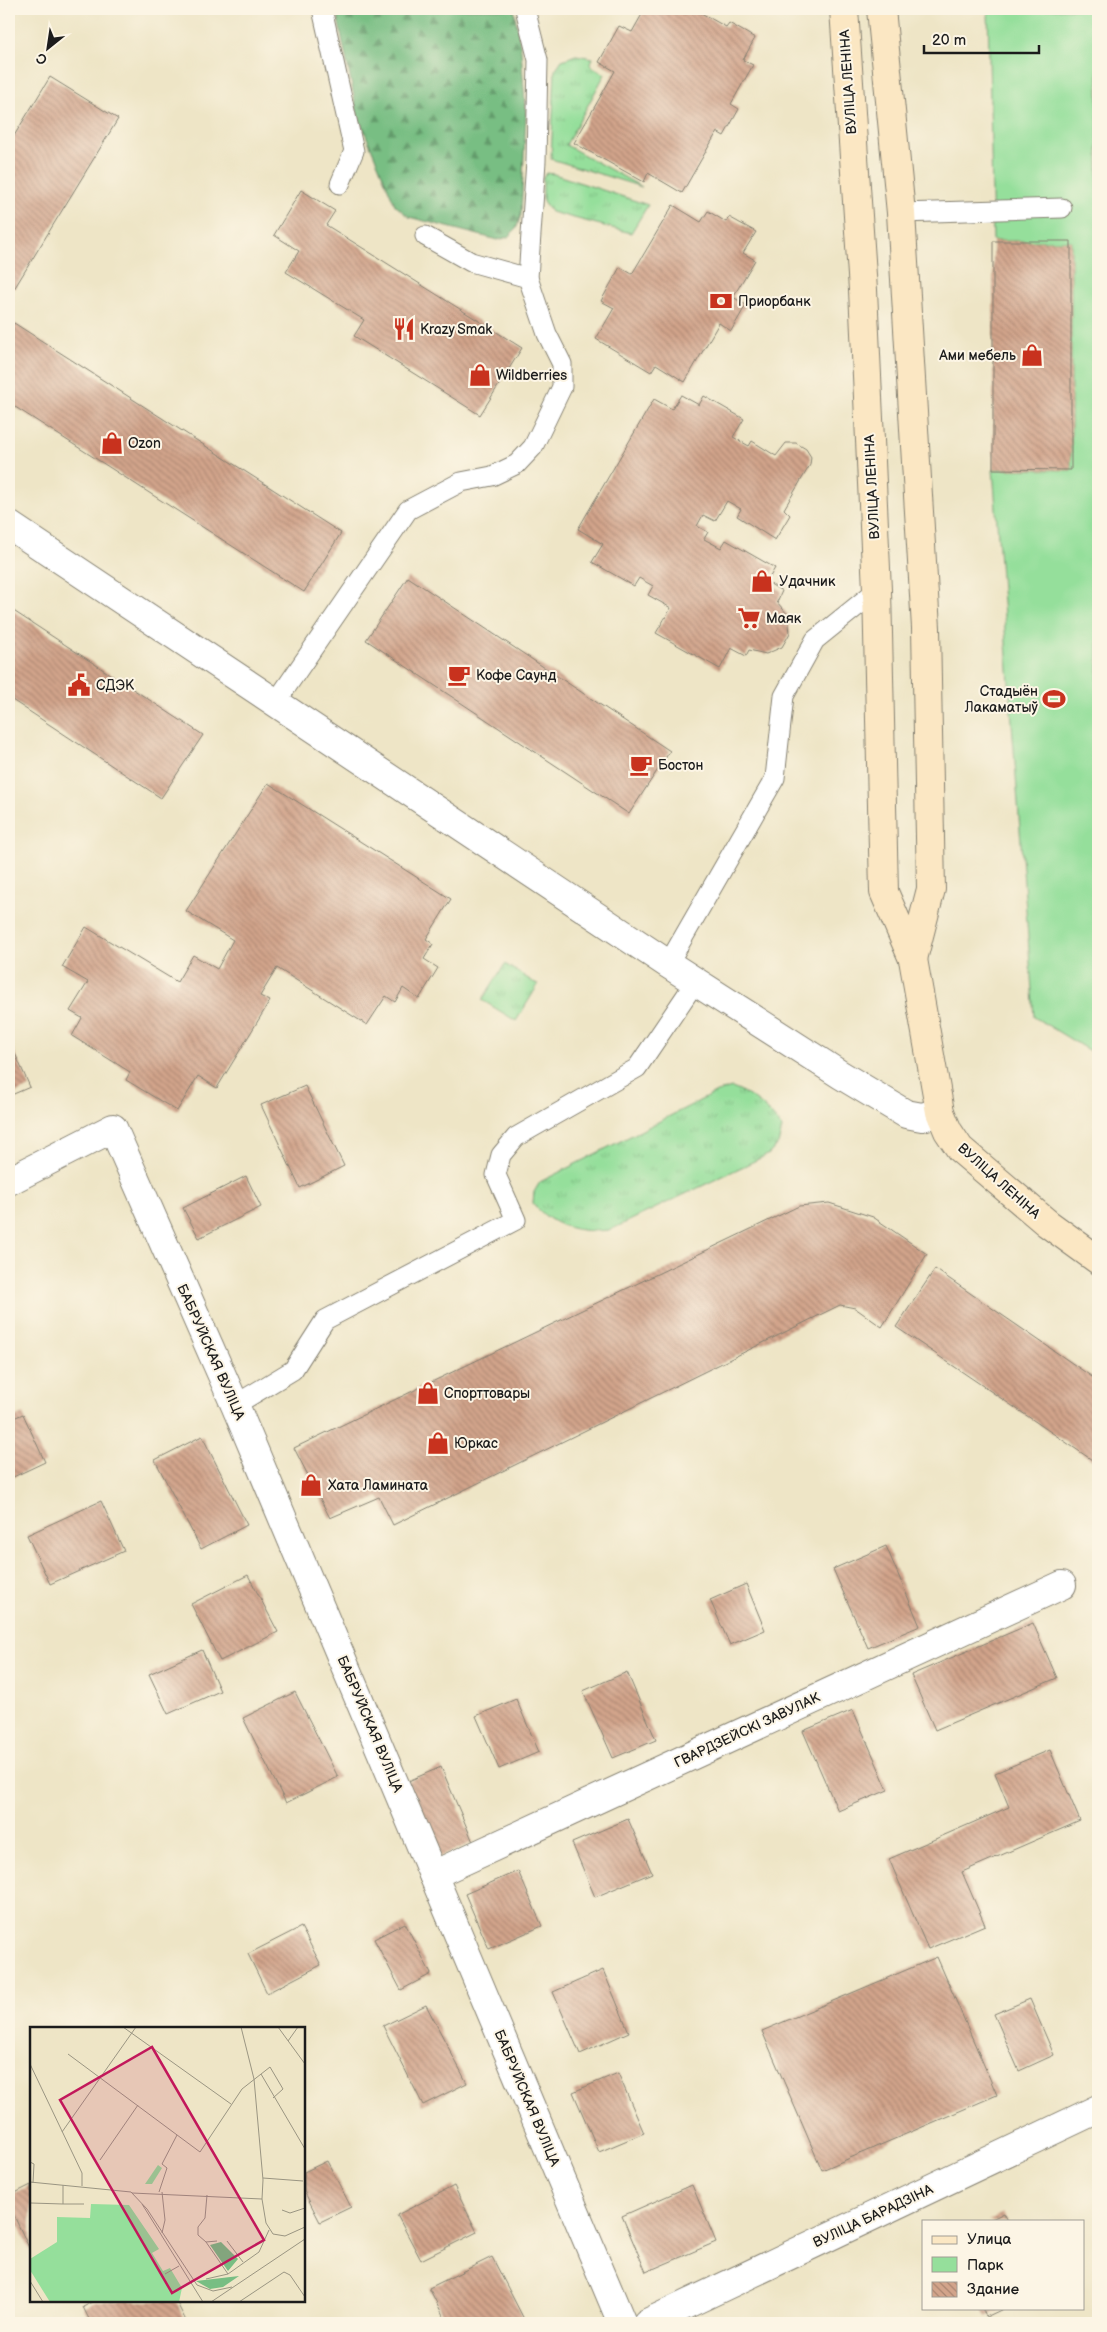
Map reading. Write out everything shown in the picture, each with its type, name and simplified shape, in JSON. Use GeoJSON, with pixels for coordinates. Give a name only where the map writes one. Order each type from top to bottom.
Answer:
{"type":"FeatureCollection","features":[{"type":"Feature","properties":{"kind":"main road","name":"ВУЛІЦА ЛЕНІНА"},"geometry":{"type":"LineString","coordinates":[[844,9],[863,290],[878,590],[884,892],[913,959],[940,1112],[948,1131],[960,1149],[1046,1223],[1098,1260]]}},
{"type":"Feature","properties":{"kind":"main road","name":"ВУЛІЦА ЛЕНІНА"},"geometry":{"type":"LineString","coordinates":[[881,9],[901,213],[926,628],[931,889],[913,959]]}},
{"type":"Feature","properties":{"kind":"street"},"geometry":{"type":"LineString","coordinates":[[9,525],[668,964],[841,1075],[906,1114],[922,1117],[940,1112]]}},
{"type":"Feature","properties":{"kind":"street","name":"БАБРУЙСКАЯ ВУЛІЦА"},"geometry":{"type":"LineString","coordinates":[[9,1181],[113,1128],[235,1405],[622,2323]]}},
{"type":"Feature","properties":{"kind":"street","name":"ГВАРДЗЕЙСКІ ЗАВУЛАК"},"geometry":{"type":"LineString","coordinates":[[433,1875],[1062,1585]]}},
{"type":"Feature","properties":{"kind":"street","name":"ВУЛІЦА БАРАДЗІНА"},"geometry":{"type":"LineString","coordinates":[[647,2323],[1098,2109]]}},
{"type":"Feature","properties":{"kind":"lane"},"geometry":{"type":"LineString","coordinates":[[322,9],[354,151],[340,184]]}},
{"type":"Feature","properties":{"kind":"lane"},"geometry":{"type":"LineString","coordinates":[[276,702],[408,510],[461,482],[492,476],[517,464],[533,447],[562,387],[562,364],[547,334],[528,278],[536,161],[538,60],[525,9]]}},
{"type":"Feature","properties":{"kind":"lane"},"geometry":{"type":"LineString","coordinates":[[901,213],[1062,208]]}},
{"type":"Feature","properties":{"kind":"lane"},"geometry":{"type":"LineString","coordinates":[[425,236],[471,262],[528,278]]}},
{"type":"Feature","properties":{"kind":"lane"},"geometry":{"type":"LineString","coordinates":[[668,964],[776,778],[784,696],[815,640],[878,590]]}},
{"type":"Feature","properties":{"kind":"lane"},"geometry":{"type":"LineString","coordinates":[[235,1405],[293,1370],[326,1320],[516,1220],[496,1175],[501,1155],[516,1137],[637,1068],[696,981]]}},
{"type":"Feature","properties":{"kind":"green space"},"geometry":{"type":"Polygon","coordinates":[[[336,9],[514,9],[521,50],[526,115],[521,215],[516,229],[508,237],[498,240],[409,217],[395,205],[358,116],[336,9]]]}},
{"type":"Feature","properties":{"kind":"green space","name":"Стадыён Лакаматыў"},"geometry":{"type":"Polygon","coordinates":[[[988,9],[1098,9],[1098,1056],[1034,1017],[993,469],[1071,470],[1071,241],[993,241],[988,9]]]}},
{"type":"Feature","properties":{"kind":"green space"},"geometry":{"type":"Polygon","coordinates":[[[576,55],[593,58],[590,65],[605,74],[566,145],[642,187],[551,159],[555,70],[562,60],[576,55]]]}},
{"type":"Feature","properties":{"kind":"green space"},"geometry":{"type":"Polygon","coordinates":[[[546,173],[648,205],[631,233],[551,212],[543,201],[543,177],[546,173]]]}},
{"type":"Feature","properties":{"kind":"green space"},"geometry":{"type":"Polygon","coordinates":[[[505,964],[538,985],[516,1021],[482,1000],[505,964]]]}},
{"type":"Feature","properties":{"kind":"green space"},"geometry":{"type":"Polygon","coordinates":[[[732,1088],[760,1104],[782,1128],[778,1144],[769,1154],[610,1230],[588,1231],[567,1227],[549,1218],[533,1203],[534,1192],[540,1182],[717,1092],[732,1088]]]}},
{"type":"Feature","properties":{"kind":"building"},"geometry":{"type":"Polygon","coordinates":[[[645,9],[694,9],[726,27],[729,23],[755,38],[743,60],[753,65],[731,104],[739,109],[724,136],[717,132],[682,193],[648,173],[644,182],[574,143],[615,71],[599,62],[619,26],[632,32],[645,9]]]}},
{"type":"Feature","properties":{"kind":"building"},"geometry":{"type":"Polygon","coordinates":[[[50,77],[118,119],[14,289],[9,285],[9,144],[50,77]]]}},
{"type":"Feature","properties":{"kind":"building"},"geometry":{"type":"Polygon","coordinates":[[[301,190],[335,211],[326,225],[522,348],[480,415],[354,336],[364,320],[286,272],[299,251],[274,235],[301,190]]]}},
{"type":"Feature","properties":{"kind":"building"},"geometry":{"type":"Polygon","coordinates":[[[673,205],[701,222],[708,211],[726,222],[729,217],[756,232],[743,253],[755,260],[733,297],[746,305],[731,331],[719,323],[685,382],[656,364],[651,372],[596,339],[614,308],[601,301],[620,267],[632,274],[673,205]]]}},
{"type":"Feature","properties":{"kind":"building","name":"Ами мебель"},"geometry":{"type":"Polygon","coordinates":[[[993,241],[1071,241],[1071,470],[993,469],[993,241]]]}},
{"type":"Feature","properties":{"kind":"building"},"geometry":{"type":"Polygon","coordinates":[[[14,323],[341,533],[304,592],[9,403],[9,332],[14,323]]]}},
{"type":"Feature","properties":{"kind":"building"},"geometry":{"type":"Polygon","coordinates":[[[681,395],[699,405],[704,396],[744,419],[733,437],[749,446],[752,441],[776,456],[786,443],[796,443],[806,449],[811,457],[810,465],[784,509],[790,515],[775,540],[737,516],[741,509],[727,501],[715,521],[703,515],[697,526],[708,532],[704,539],[721,548],[726,540],[775,568],[767,582],[782,591],[777,602],[788,615],[790,633],[782,647],[766,654],[749,650],[746,656],[731,648],[720,669],[656,633],[671,608],[648,595],[653,586],[639,578],[634,586],[592,562],[603,544],[578,529],[654,399],[672,409],[681,395]]]}},
{"type":"Feature","properties":{"kind":"building"},"geometry":{"type":"Polygon","coordinates":[[[408,577],[670,751],[629,814],[366,640],[408,577]]]}},
{"type":"Feature","properties":{"kind":"building"},"geometry":{"type":"Polygon","coordinates":[[[9,608],[203,735],[161,798],[9,698],[9,608]]]}},
{"type":"Feature","properties":{"kind":"building"},"geometry":{"type":"Polygon","coordinates":[[[268,783],[451,899],[426,939],[433,944],[424,959],[438,968],[419,999],[403,988],[395,1002],[386,996],[367,1025],[277,968],[260,996],[270,1001],[217,1088],[198,1076],[177,1111],[126,1080],[130,1072],[72,1036],[82,1018],[70,1011],[88,982],[62,967],[86,927],[177,982],[193,955],[217,969],[233,940],[186,911],[268,783]]]}},
{"type":"Feature","properties":{"kind":"building"},"geometry":{"type":"Polygon","coordinates":[[[9,1040],[30,1087],[9,1096],[9,1040]]]}},
{"type":"Feature","properties":{"kind":"building"},"geometry":{"type":"Polygon","coordinates":[[[305,1086],[344,1166],[300,1188],[261,1105],[305,1086]]]}},
{"type":"Feature","properties":{"kind":"building"},"geometry":{"type":"Polygon","coordinates":[[[246,1176],[261,1207],[199,1238],[183,1208],[246,1176]]]}},
{"type":"Feature","properties":{"kind":"building"},"geometry":{"type":"Polygon","coordinates":[[[829,1203],[873,1217],[927,1254],[882,1327],[855,1308],[840,1305],[393,1525],[379,1497],[330,1518],[294,1448],[799,1206],[829,1203]]]}},
{"type":"Feature","properties":{"kind":"building"},"geometry":{"type":"Polygon","coordinates":[[[935,1269],[1098,1381],[1098,1464],[896,1327],[935,1269]]]}},
{"type":"Feature","properties":{"kind":"building"},"geometry":{"type":"Polygon","coordinates":[[[23,1414],[45,1462],[9,1479],[9,1420],[23,1414]]]}},
{"type":"Feature","properties":{"kind":"building"},"geometry":{"type":"Polygon","coordinates":[[[202,1436],[247,1525],[201,1549],[155,1460],[202,1436]]]}},
{"type":"Feature","properties":{"kind":"building"},"geometry":{"type":"Polygon","coordinates":[[[101,1501],[124,1551],[50,1584],[27,1535],[101,1501]]]}},
{"type":"Feature","properties":{"kind":"building"},"geometry":{"type":"Polygon","coordinates":[[[886,1546],[920,1626],[868,1648],[833,1569],[886,1546]]]}},
{"type":"Feature","properties":{"kind":"building"},"geometry":{"type":"Polygon","coordinates":[[[248,1575],[278,1632],[220,1661],[191,1604],[248,1575]]]}},
{"type":"Feature","properties":{"kind":"building"},"geometry":{"type":"Polygon","coordinates":[[[746,1584],[765,1630],[730,1645],[710,1600],[746,1584]]]}},
{"type":"Feature","properties":{"kind":"building"},"geometry":{"type":"Polygon","coordinates":[[[1033,1623],[1057,1678],[935,1730],[911,1675],[1033,1623]]]}},
{"type":"Feature","properties":{"kind":"building"},"geometry":{"type":"Polygon","coordinates":[[[202,1650],[220,1691],[168,1714],[149,1674],[202,1650]]]}},
{"type":"Feature","properties":{"kind":"building"},"geometry":{"type":"Polygon","coordinates":[[[627,1672],[656,1740],[613,1758],[583,1691],[627,1672]]]}},
{"type":"Feature","properties":{"kind":"building"},"geometry":{"type":"Polygon","coordinates":[[[295,1692],[338,1777],[286,1803],[243,1718],[295,1692]]]}},
{"type":"Feature","properties":{"kind":"building"},"geometry":{"type":"Polygon","coordinates":[[[516,1699],[539,1752],[499,1769],[476,1716],[516,1699]]]}},
{"type":"Feature","properties":{"kind":"building"},"geometry":{"type":"Polygon","coordinates":[[[853,1710],[888,1790],[838,1811],[803,1731],[853,1710]]]}},
{"type":"Feature","properties":{"kind":"building"},"geometry":{"type":"Polygon","coordinates":[[[1050,1750],[1080,1821],[962,1872],[985,1925],[928,1949],[889,1859],[1009,1807],[995,1773],[1050,1750]]]}},
{"type":"Feature","properties":{"kind":"building"},"geometry":{"type":"Polygon","coordinates":[[[441,1767],[473,1842],[438,1858],[406,1782],[441,1767]]]}},
{"type":"Feature","properties":{"kind":"building"},"geometry":{"type":"Polygon","coordinates":[[[628,1819],[652,1873],[595,1897],[572,1843],[628,1819]]]}},
{"type":"Feature","properties":{"kind":"building"},"geometry":{"type":"Polygon","coordinates":[[[518,1871],[542,1926],[489,1949],[465,1894],[518,1871]]]}},
{"type":"Feature","properties":{"kind":"building"},"geometry":{"type":"Polygon","coordinates":[[[405,1923],[431,1974],[401,1990],[374,1939],[405,1923]]]}},
{"type":"Feature","properties":{"kind":"building"},"geometry":{"type":"Polygon","coordinates":[[[301,1927],[321,1965],[267,1993],[248,1954],[301,1927]]]}},
{"type":"Feature","properties":{"kind":"building"},"geometry":{"type":"Polygon","coordinates":[[[937,1957],[997,2095],[822,2170],[762,2031],[937,1957]]]}},
{"type":"Feature","properties":{"kind":"building"},"geometry":{"type":"Polygon","coordinates":[[[603,1970],[629,2032],[580,2054],[553,1992],[603,1970]]]}},
{"type":"Feature","properties":{"kind":"building"},"geometry":{"type":"Polygon","coordinates":[[[1030,1999],[1054,2055],[1019,2071],[994,2014],[1030,1999]]]}},
{"type":"Feature","properties":{"kind":"building"},"geometry":{"type":"Polygon","coordinates":[[[426,2005],[467,2083],[423,2105],[383,2026],[426,2005]]]}},
{"type":"Feature","properties":{"kind":"building"},"geometry":{"type":"Polygon","coordinates":[[[618,2073],[644,2133],[599,2152],[573,2092],[618,2073]]]}},
{"type":"Feature","properties":{"kind":"building"},"geometry":{"type":"Polygon","coordinates":[[[327,2161],[351,2207],[320,2222],[305,2193],[305,2172],[327,2161]]]}},
{"type":"Feature","properties":{"kind":"building"},"geometry":{"type":"Polygon","coordinates":[[[692,2185],[716,2242],[646,2272],[622,2216],[692,2185]]]}},
{"type":"Feature","properties":{"kind":"building"},"geometry":{"type":"Polygon","coordinates":[[[30,2186],[30,2250],[9,2205],[9,2196],[30,2186]]]}},
{"type":"Feature","properties":{"kind":"building"},"geometry":{"type":"Polygon","coordinates":[[[454,2186],[477,2232],[421,2260],[397,2215],[454,2186]]]}},
{"type":"Feature","properties":{"kind":"building"},"geometry":{"type":"Polygon","coordinates":[[[1004,2213],[1008,2220],[990,2220],[1004,2213]]]}},
{"type":"Feature","properties":{"kind":"building"},"geometry":{"type":"Polygon","coordinates":[[[492,2257],[526,2323],[447,2323],[429,2288],[492,2257]]]}},
{"type":"Feature","properties":{"kind":"building"},"geometry":{"type":"Polygon","coordinates":[[[93,2302],[176,2302],[187,2323],[91,2323],[83,2307],[93,2302]]]}},
{"type":"Feature","properties":{"kind":"building"},"geometry":{"type":"Polygon","coordinates":[[[983,2310],[1001,2310],[986,2317],[983,2310]]]}},
{"type":"Feature","properties":{"kind":"place","name":"Приорбанк"},"geometry":{"type":"Point","coordinates":[721,301]}},
{"type":"Feature","properties":{"kind":"place","name":"Krazy Smak"},"geometry":{"type":"Point","coordinates":[404,329]}},
{"type":"Feature","properties":{"kind":"place","name":"Ами мебель"},"geometry":{"type":"Point","coordinates":[1032,355]}},
{"type":"Feature","properties":{"kind":"place","name":"Wildberries"},"geometry":{"type":"Point","coordinates":[480,375]}},
{"type":"Feature","properties":{"kind":"place","name":"Ozon"},"geometry":{"type":"Point","coordinates":[112,443]}},
{"type":"Feature","properties":{"kind":"place","name":"Удачник"},"geometry":{"type":"Point","coordinates":[762,581]}},
{"type":"Feature","properties":{"kind":"place","name":"Маяк"},"geometry":{"type":"Point","coordinates":[749,618]}},
{"type":"Feature","properties":{"kind":"place","name":"Кофе Саунд"},"geometry":{"type":"Point","coordinates":[459,675]}},
{"type":"Feature","properties":{"kind":"place","name":"СДЭК"},"geometry":{"type":"Point","coordinates":[79,685]}},
{"type":"Feature","properties":{"kind":"place","name":"Стадыён Лакаматыў"},"geometry":{"type":"Point","coordinates":[1054,699]}},
{"type":"Feature","properties":{"kind":"place","name":"Бостон"},"geometry":{"type":"Point","coordinates":[641,765]}},
{"type":"Feature","properties":{"kind":"place","name":"Спорттовары"},"geometry":{"type":"Point","coordinates":[428,1393]}},
{"type":"Feature","properties":{"kind":"place","name":"Юркас"},"geometry":{"type":"Point","coordinates":[438,1443]}},
{"type":"Feature","properties":{"kind":"place","name":"Хата Ламината"},"geometry":{"type":"Point","coordinates":[311,1485]}}]}
